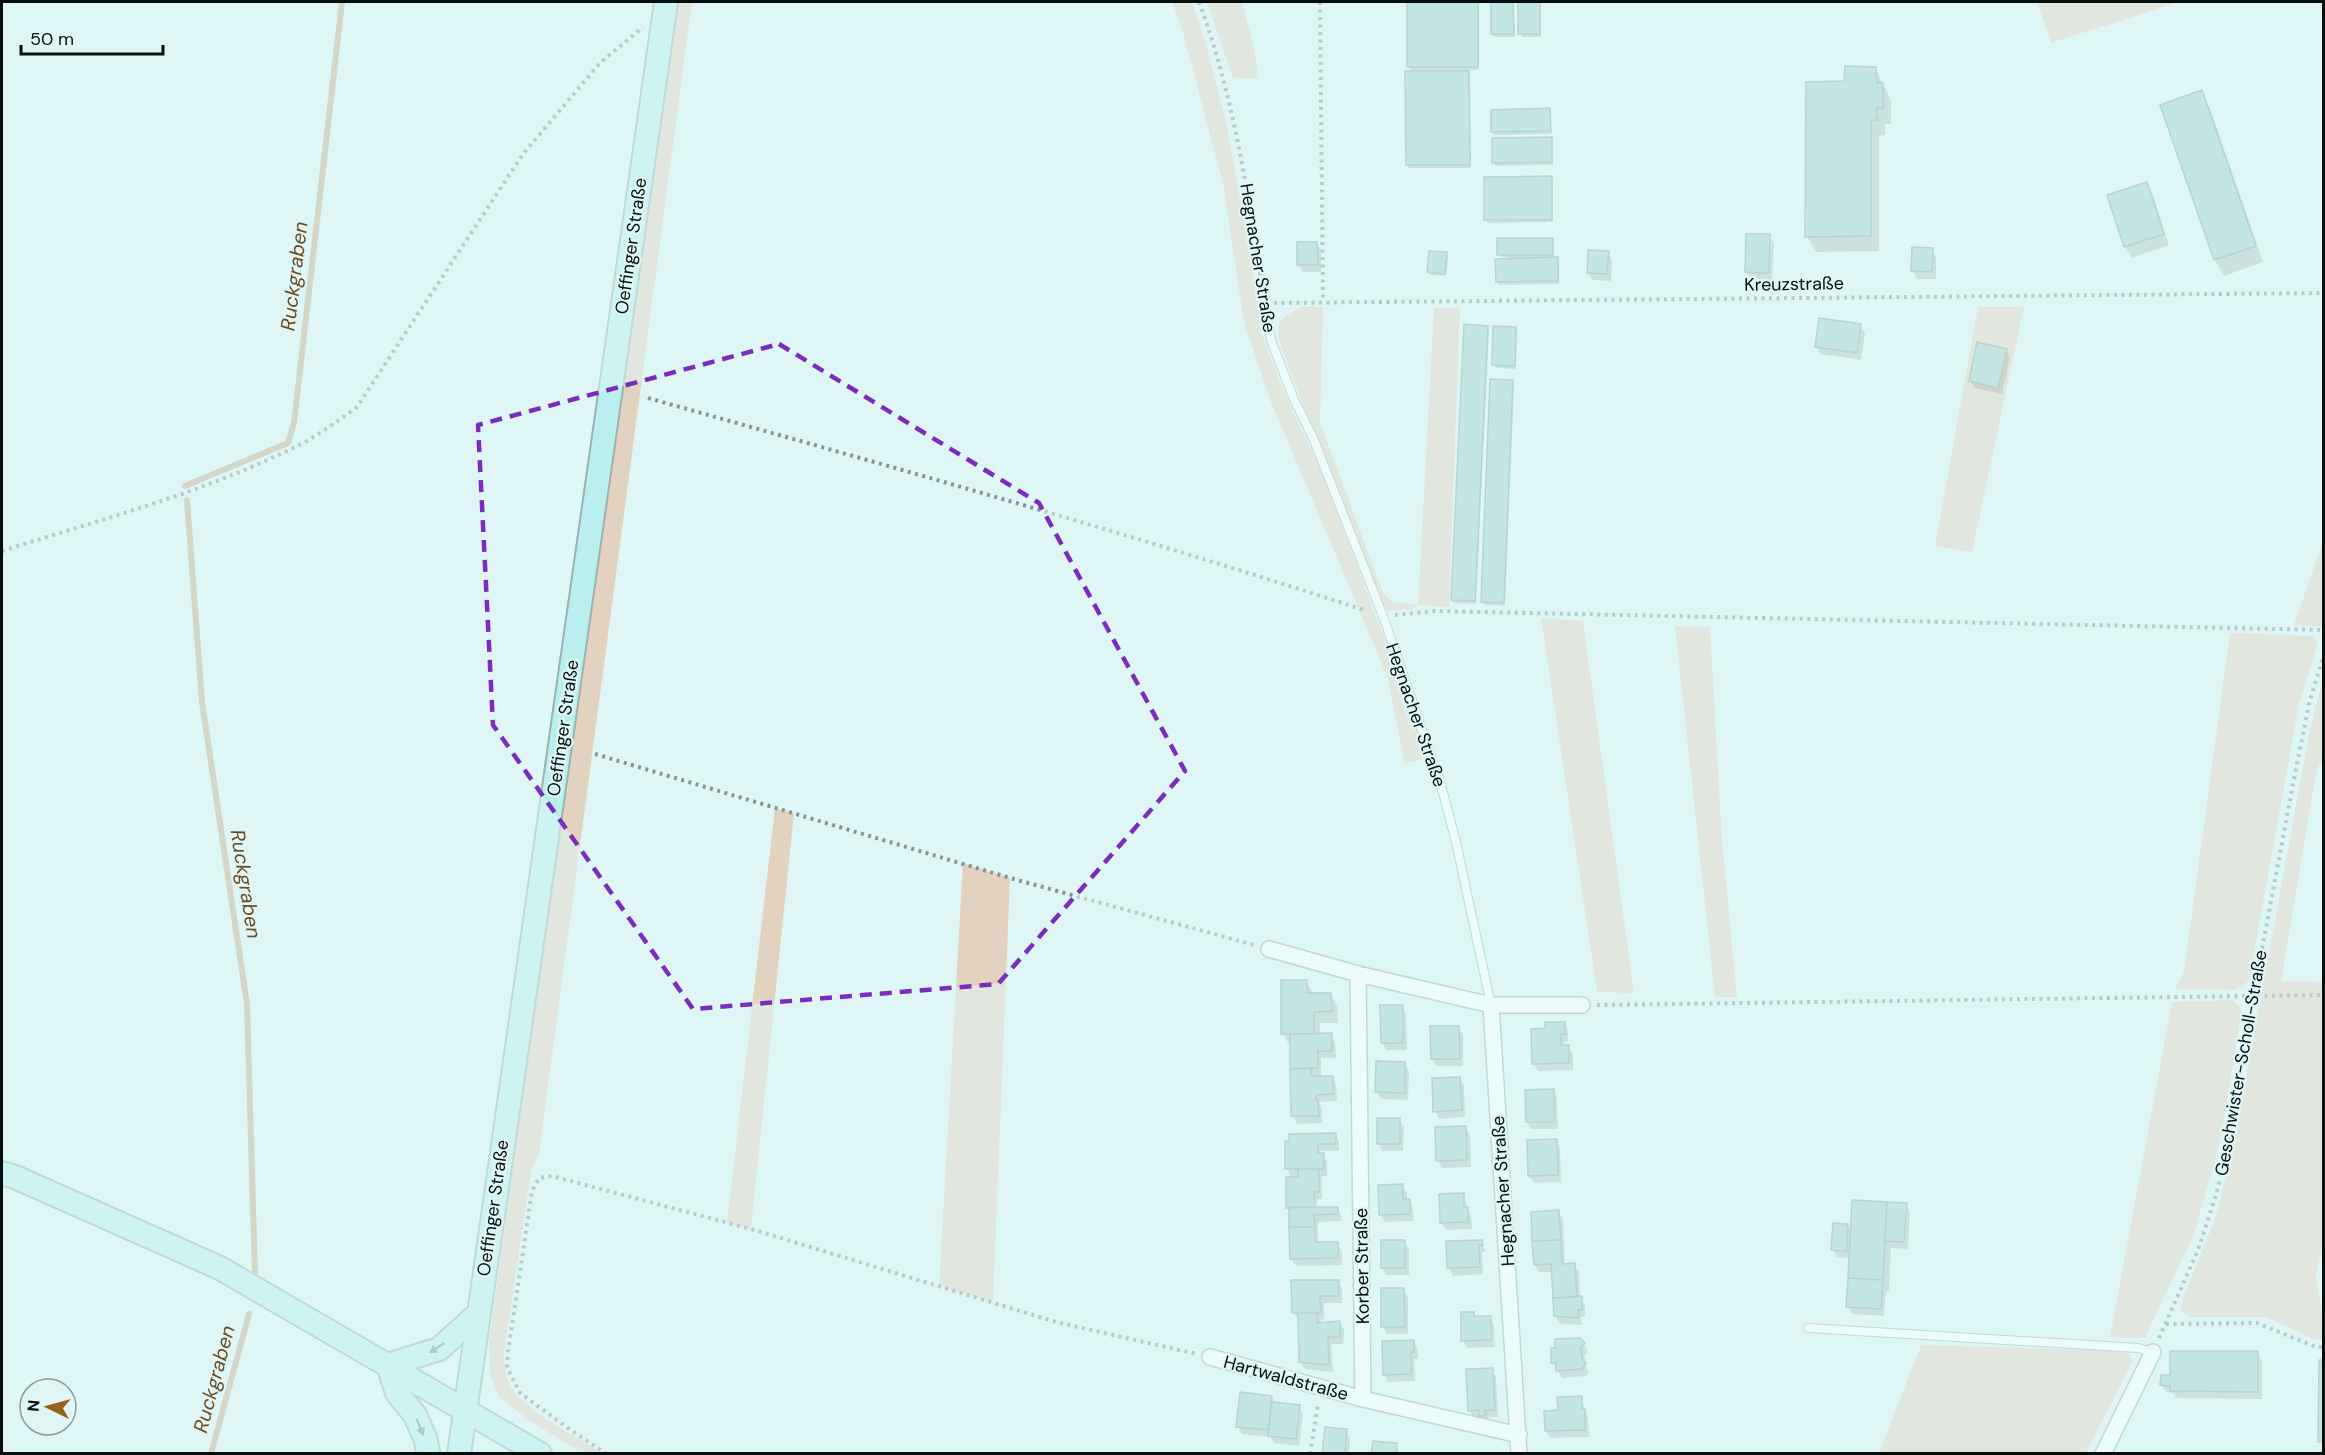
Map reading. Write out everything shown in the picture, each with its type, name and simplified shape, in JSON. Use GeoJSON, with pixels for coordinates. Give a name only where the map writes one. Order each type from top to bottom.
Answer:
{"type":"FeatureCollection","features":[{"type":"Feature","properties":{"kind":"main road","name":"Oeffinger Straße"},"geometry":{"type":"LineString","coordinates":[[459,1454],[665,5]]}},
{"type":"Feature","properties":{"kind":"main road"},"geometry":{"type":"LineString","coordinates":[[2,1173],[15,1176],[220,1268],[540,1454]]}},
{"type":"Feature","properties":{"kind":"main road"},"geometry":{"type":"LineString","coordinates":[[388,1365],[439,1349],[478,1314]]}},
{"type":"Feature","properties":{"kind":"main road"},"geometry":{"type":"LineString","coordinates":[[388,1365],[398,1393],[415,1415],[426,1440],[428,1454]]}},
{"type":"Feature","properties":{"kind":"street"},"geometry":{"type":"LineString","coordinates":[[1269,949],[1358,974],[1491,1005],[1581,1005]]}},
{"type":"Feature","properties":{"kind":"street","name":"Korber Straße"},"geometry":{"type":"LineString","coordinates":[[1358,974],[1363,1399]]}},
{"type":"Feature","properties":{"kind":"street","name":"Hegnacher Straße"},"geometry":{"type":"LineString","coordinates":[[1491,1005],[1519,1454]]}},
{"type":"Feature","properties":{"kind":"street"},"geometry":{"type":"LineString","coordinates":[[2103,1454],[2153,1352]]}},
{"type":"Feature","properties":{"kind":"street","name":"Hartwaldstraße"},"geometry":{"type":"LineString","coordinates":[[1210,1357],[1363,1399]]}},
{"type":"Feature","properties":{"kind":"street"},"geometry":{"type":"LineString","coordinates":[[1363,1399],[1519,1435]]}},
{"type":"Feature","properties":{"kind":"lane","name":"Hegnacher Straße"},"geometry":{"type":"LineString","coordinates":[[1264,303],[1271,340],[1293,397],[1314,440],[1383,616],[1441,785],[1456,842],[1491,1005]]}},
{"type":"Feature","properties":{"kind":"lane"},"geometry":{"type":"LineString","coordinates":[[1808,1329],[2138,1348],[2153,1352]]}},
{"type":"Feature","properties":{"kind":"path","name":"Hegnacher Straße"},"geometry":{"type":"LineString","coordinates":[[1199,2],[1232,116],[1244,173],[1264,303]]}},
{"type":"Feature","properties":{"kind":"path"},"geometry":{"type":"LineString","coordinates":[[1320,2],[1323,302]]}},
{"type":"Feature","properties":{"kind":"path"},"geometry":{"type":"LineString","coordinates":[[2,551],[187,492],[291,449],[326,429],[357,407],[523,154],[600,63],[665,5]]}},
{"type":"Feature","properties":{"kind":"path","name":"Kreuzstraße"},"geometry":{"type":"LineString","coordinates":[[1264,303],[2324,293]]}},
{"type":"Feature","properties":{"kind":"path"},"geometry":{"type":"LineString","coordinates":[[648,398],[968,488],[1201,557],[1383,616],[1435,611],[2324,630]]}},
{"type":"Feature","properties":{"kind":"path","name":"Geschwister-Scholl-Straße"},"geometry":{"type":"LineString","coordinates":[[2153,1352],[2198,1250],[2216,1195],[2230,1137],[2253,997],[2304,726],[2324,654]]}},
{"type":"Feature","properties":{"kind":"path"},"geometry":{"type":"LineString","coordinates":[[595,754],[1010,878],[1269,949]]}},
{"type":"Feature","properties":{"kind":"path"},"geometry":{"type":"LineString","coordinates":[[1581,1005],[2324,995]]}},
{"type":"Feature","properties":{"kind":"path"},"geometry":{"type":"LineString","coordinates":[[607,1454],[520,1393],[507,1367],[507,1352],[532,1191],[539,1178],[552,1176],[751,1229],[1056,1322],[1210,1357]]}},
{"type":"Feature","properties":{"kind":"path"},"geometry":{"type":"LineString","coordinates":[[2166,1324],[2257,1323],[2316,1347],[2324,1347]]}},
{"type":"Feature","properties":{"kind":"path"},"geometry":{"type":"LineString","coordinates":[[1310,1454],[1321,1387]]}},
{"type":"Feature","properties":{"kind":"highlighted area"},"geometry":{"type":"Polygon","coordinates":[[[779,344],[1039,503],[1185,771],[998,984],[693,1009],[493,725],[478,425],[779,344]]]}},
{"type":"Feature","properties":{"kind":"shaded area"},"geometry":{"type":"Polygon","coordinates":[[[673,2],[692,2],[539,1154],[531,1172],[504,1353],[510,1385],[526,1404],[552,1423],[603,1453],[581,1453],[526,1418],[499,1397],[490,1374],[489,1342],[673,2]]]}},
{"type":"Feature","properties":{"kind":"shaded area"},"geometry":{"type":"Polygon","coordinates":[[[1172,2],[1192,2],[1205,41],[1227,125],[1261,332],[1284,392],[1319,465],[1412,712],[1408,724],[1416,725],[1429,759],[1405,763],[1387,676],[1271,402],[1244,323],[1223,184],[1183,32],[1172,2]]]}},
{"type":"Feature","properties":{"kind":"shaded area"},"geometry":{"type":"Polygon","coordinates":[[[1207,2],[1242,2],[1255,53],[1258,78],[1233,78],[1207,2]]]}},
{"type":"Feature","properties":{"kind":"shaded area"},"geometry":{"type":"Polygon","coordinates":[[[2037,2],[2178,2],[2051,43],[2037,2]]]}},
{"type":"Feature","properties":{"kind":"shaded area"},"geometry":{"type":"Polygon","coordinates":[[[1304,306],[1323,307],[1320,422],[1383,593],[1393,602],[1418,605],[1413,609],[1388,611],[1379,598],[1286,361],[1278,327],[1285,317],[1304,306]]]}},
{"type":"Feature","properties":{"kind":"shaded area"},"geometry":{"type":"Polygon","coordinates":[[[1978,307],[2024,307],[1972,552],[1935,546],[1978,307]]]}},
{"type":"Feature","properties":{"kind":"shaded area"},"geometry":{"type":"Polygon","coordinates":[[[1434,308],[1460,308],[1449,607],[1418,605],[1434,308]]]}},
{"type":"Feature","properties":{"kind":"shaded area"},"geometry":{"type":"Polygon","coordinates":[[[2323,541],[2322,627],[2294,625],[2323,541]]]}},
{"type":"Feature","properties":{"kind":"shaded area"},"geometry":{"type":"Polygon","coordinates":[[[1541,618],[1583,621],[1634,993],[1597,992],[1541,618]]]}},
{"type":"Feature","properties":{"kind":"shaded area"},"geometry":{"type":"Polygon","coordinates":[[[1675,626],[1710,627],[1722,840],[1737,997],[1715,997],[1675,626]]]}},
{"type":"Feature","properties":{"kind":"shaded area"},"geometry":{"type":"Polygon","coordinates":[[[2230,633],[2313,636],[2318,643],[2299,704],[2249,981],[2236,990],[2175,989],[2184,972],[2230,633]]]}},
{"type":"Feature","properties":{"kind":"shaded area"},"geometry":{"type":"Polygon","coordinates":[[[2323,678],[2323,760],[2317,769],[2281,981],[2323,982],[2324,1233],[2316,1278],[2324,1339],[2316,1340],[2266,1317],[2190,1317],[2180,1310],[2215,1219],[2234,1144],[2309,734],[2323,678]]]}},
{"type":"Feature","properties":{"kind":"shaded area"},"geometry":{"type":"Polygon","coordinates":[[[775,808],[794,813],[751,1229],[727,1223],[775,808]]]}},
{"type":"Feature","properties":{"kind":"shaded area"},"geometry":{"type":"Polygon","coordinates":[[[963,863],[1010,878],[993,1302],[939,1286],[963,863]]]}},
{"type":"Feature","properties":{"kind":"shaded area"},"geometry":{"type":"Polygon","coordinates":[[[2233,1000],[2242,1009],[2221,1138],[2194,1234],[2145,1338],[2110,1337],[2172,1002],[2233,1000]]]}},
{"type":"Feature","properties":{"kind":"shaded area"},"geometry":{"type":"Polygon","coordinates":[[[1921,1345],[2127,1351],[2133,1361],[2086,1453],[1879,1453],[1921,1345]]]}},
{"type":"Feature","properties":{"kind":"building"},"geometry":{"type":"Polygon","coordinates":[[[1407,2],[1478,2],[1478,67],[1407,67],[1407,2]]]}},
{"type":"Feature","properties":{"kind":"building"},"geometry":{"type":"Polygon","coordinates":[[[1491,2],[1513,2],[1514,34],[1491,34],[1491,2]]]}},
{"type":"Feature","properties":{"kind":"building"},"geometry":{"type":"Polygon","coordinates":[[[1518,2],[1540,2],[1540,34],[1518,34],[1518,2]]]}},
{"type":"Feature","properties":{"kind":"building"},"geometry":{"type":"Polygon","coordinates":[[[1845,66],[1876,67],[1877,83],[1883,83],[1883,108],[1877,108],[1877,120],[1871,120],[1871,236],[1805,237],[1806,82],[1844,81],[1845,66]]]}},
{"type":"Feature","properties":{"kind":"building"},"geometry":{"type":"Polygon","coordinates":[[[1405,71],[1469,71],[1470,165],[1406,165],[1405,71]]]}},
{"type":"Feature","properties":{"kind":"building"},"geometry":{"type":"Polygon","coordinates":[[[2202,90],[2256,246],[2214,260],[2160,105],[2202,90]]]}},
{"type":"Feature","properties":{"kind":"building"},"geometry":{"type":"Polygon","coordinates":[[[1550,108],[1551,131],[1491,132],[1491,110],[1550,108]]]}},
{"type":"Feature","properties":{"kind":"building"},"geometry":{"type":"Polygon","coordinates":[[[1552,137],[1552,162],[1492,163],[1492,138],[1552,137]]]}},
{"type":"Feature","properties":{"kind":"building"},"geometry":{"type":"Polygon","coordinates":[[[1552,176],[1552,220],[1484,220],[1484,177],[1552,176]]]}},
{"type":"Feature","properties":{"kind":"building"},"geometry":{"type":"Polygon","coordinates":[[[2147,182],[2164,234],[2124,247],[2107,195],[2147,182]]]}},
{"type":"Feature","properties":{"kind":"building"},"geometry":{"type":"Polygon","coordinates":[[[1746,234],[1770,234],[1769,273],[1745,272],[1746,234]]]}},
{"type":"Feature","properties":{"kind":"building"},"geometry":{"type":"Polygon","coordinates":[[[1497,238],[1553,238],[1553,255],[1497,255],[1497,238]]]}},
{"type":"Feature","properties":{"kind":"building"},"geometry":{"type":"Polygon","coordinates":[[[1297,242],[1317,242],[1318,265],[1297,265],[1297,242]]]}},
{"type":"Feature","properties":{"kind":"building"},"geometry":{"type":"Polygon","coordinates":[[[1912,247],[1933,248],[1932,272],[1911,271],[1912,247]]]}},
{"type":"Feature","properties":{"kind":"building"},"geometry":{"type":"Polygon","coordinates":[[[1588,250],[1609,251],[1607,274],[1587,273],[1588,250]]]}},
{"type":"Feature","properties":{"kind":"building"},"geometry":{"type":"Polygon","coordinates":[[[1429,251],[1447,252],[1445,274],[1427,272],[1429,251]]]}},
{"type":"Feature","properties":{"kind":"building"},"geometry":{"type":"Polygon","coordinates":[[[1558,257],[1558,281],[1496,282],[1495,259],[1558,257]]]}},
{"type":"Feature","properties":{"kind":"building"},"geometry":{"type":"Polygon","coordinates":[[[1819,318],[1861,324],[1857,353],[1815,347],[1819,318]]]}},
{"type":"Feature","properties":{"kind":"building"},"geometry":{"type":"Polygon","coordinates":[[[1464,324],[1488,326],[1475,601],[1451,600],[1464,324]]]}},
{"type":"Feature","properties":{"kind":"building"},"geometry":{"type":"Polygon","coordinates":[[[1493,326],[1516,327],[1515,366],[1492,365],[1493,326]]]}},
{"type":"Feature","properties":{"kind":"building"},"geometry":{"type":"Polygon","coordinates":[[[1977,342],[2007,349],[1998,388],[1969,381],[1977,342]]]}},
{"type":"Feature","properties":{"kind":"building"},"geometry":{"type":"Polygon","coordinates":[[[1490,379],[1513,380],[1504,603],[1481,602],[1490,379]]]}},
{"type":"Feature","properties":{"kind":"building"},"geometry":{"type":"Polygon","coordinates":[[[1281,980],[1307,980],[1307,993],[1331,993],[1332,1011],[1314,1012],[1314,1034],[1281,1034],[1281,980]]]}},
{"type":"Feature","properties":{"kind":"building"},"geometry":{"type":"Polygon","coordinates":[[[1380,1005],[1403,1005],[1403,1043],[1381,1043],[1380,1005]]]}},
{"type":"Feature","properties":{"kind":"building"},"geometry":{"type":"Polygon","coordinates":[[[1545,1022],[1565,1022],[1565,1034],[1561,1034],[1561,1045],[1569,1045],[1569,1063],[1532,1064],[1531,1029],[1545,1028],[1545,1022]]]}},
{"type":"Feature","properties":{"kind":"building"},"geometry":{"type":"Polygon","coordinates":[[[1430,1026],[1459,1026],[1460,1059],[1431,1059],[1430,1026]]]}},
{"type":"Feature","properties":{"kind":"building"},"geometry":{"type":"Polygon","coordinates":[[[1332,1033],[1332,1051],[1318,1051],[1318,1068],[1290,1069],[1290,1034],[1332,1033]]]}},
{"type":"Feature","properties":{"kind":"building"},"geometry":{"type":"Polygon","coordinates":[[[1376,1061],[1405,1062],[1405,1093],[1375,1092],[1376,1061]]]}},
{"type":"Feature","properties":{"kind":"building"},"geometry":{"type":"Polygon","coordinates":[[[1311,1068],[1311,1076],[1333,1076],[1333,1094],[1316,1095],[1319,1116],[1291,1116],[1290,1069],[1311,1068]]]}},
{"type":"Feature","properties":{"kind":"building"},"geometry":{"type":"Polygon","coordinates":[[[1460,1077],[1462,1110],[1433,1112],[1432,1078],[1460,1077]]]}},
{"type":"Feature","properties":{"kind":"building"},"geometry":{"type":"Polygon","coordinates":[[[1554,1089],[1554,1122],[1526,1122],[1525,1090],[1554,1089]]]}},
{"type":"Feature","properties":{"kind":"building"},"geometry":{"type":"Polygon","coordinates":[[[1377,1118],[1400,1118],[1400,1144],[1377,1144],[1377,1118]]]}},
{"type":"Feature","properties":{"kind":"building"},"geometry":{"type":"Polygon","coordinates":[[[1466,1126],[1467,1160],[1436,1161],[1435,1127],[1466,1126]]]}},
{"type":"Feature","properties":{"kind":"building"},"geometry":{"type":"Polygon","coordinates":[[[1336,1133],[1336,1144],[1318,1144],[1318,1153],[1324,1153],[1324,1169],[1285,1169],[1285,1141],[1289,1141],[1289,1134],[1336,1133]]]}},
{"type":"Feature","properties":{"kind":"building"},"geometry":{"type":"Polygon","coordinates":[[[1557,1139],[1558,1175],[1528,1176],[1527,1140],[1557,1139]]]}},
{"type":"Feature","properties":{"kind":"building"},"geometry":{"type":"Polygon","coordinates":[[[1298,1169],[1319,1169],[1319,1192],[1314,1192],[1314,1207],[1286,1208],[1286,1177],[1298,1177],[1298,1169]]]}},
{"type":"Feature","properties":{"kind":"building"},"geometry":{"type":"Polygon","coordinates":[[[1403,1184],[1403,1199],[1410,1199],[1410,1214],[1379,1215],[1378,1185],[1403,1184]]]}},
{"type":"Feature","properties":{"kind":"building"},"geometry":{"type":"Polygon","coordinates":[[[1464,1193],[1464,1207],[1468,1207],[1468,1222],[1440,1223],[1439,1194],[1464,1193]]]}},
{"type":"Feature","properties":{"kind":"building"},"geometry":{"type":"Polygon","coordinates":[[[1852,1200],[1887,1202],[1883,1280],[1848,1278],[1852,1200]]]}},
{"type":"Feature","properties":{"kind":"building"},"geometry":{"type":"Polygon","coordinates":[[[1887,1202],[1907,1203],[1904,1242],[1885,1241],[1887,1202]]]}},
{"type":"Feature","properties":{"kind":"building"},"geometry":{"type":"Polygon","coordinates":[[[1289,1207],[1338,1207],[1338,1214],[1314,1215],[1315,1227],[1289,1227],[1289,1207]]]}},
{"type":"Feature","properties":{"kind":"building"},"geometry":{"type":"Polygon","coordinates":[[[1559,1210],[1561,1240],[1532,1241],[1531,1212],[1559,1210]]]}},
{"type":"Feature","properties":{"kind":"building"},"geometry":{"type":"Polygon","coordinates":[[[1833,1223],[1848,1224],[1847,1251],[1831,1250],[1833,1223]]]}},
{"type":"Feature","properties":{"kind":"building"},"geometry":{"type":"Polygon","coordinates":[[[1289,1227],[1315,1227],[1315,1242],[1338,1242],[1338,1258],[1290,1259],[1289,1227]]]}},
{"type":"Feature","properties":{"kind":"building"},"geometry":{"type":"Polygon","coordinates":[[[1381,1240],[1405,1240],[1405,1268],[1381,1268],[1381,1240]]]}},
{"type":"Feature","properties":{"kind":"building"},"geometry":{"type":"Polygon","coordinates":[[[1482,1240],[1483,1245],[1479,1245],[1480,1267],[1447,1268],[1446,1241],[1482,1240]]]}},
{"type":"Feature","properties":{"kind":"building"},"geometry":{"type":"Polygon","coordinates":[[[1561,1240],[1562,1264],[1575,1263],[1577,1297],[1553,1298],[1551,1264],[1534,1265],[1532,1241],[1561,1240]]]}},
{"type":"Feature","properties":{"kind":"building"},"geometry":{"type":"Polygon","coordinates":[[[1848,1278],[1883,1280],[1881,1309],[1846,1307],[1848,1278]]]}},
{"type":"Feature","properties":{"kind":"building"},"geometry":{"type":"Polygon","coordinates":[[[1291,1280],[1339,1280],[1338,1296],[1320,1296],[1321,1313],[1292,1313],[1291,1280]]]}},
{"type":"Feature","properties":{"kind":"building"},"geometry":{"type":"Polygon","coordinates":[[[1381,1288],[1404,1288],[1405,1327],[1381,1327],[1381,1288]]]}},
{"type":"Feature","properties":{"kind":"building"},"geometry":{"type":"Polygon","coordinates":[[[1582,1296],[1582,1310],[1578,1310],[1578,1318],[1554,1316],[1553,1298],[1582,1296]]]}},
{"type":"Feature","properties":{"kind":"building"},"geometry":{"type":"Polygon","coordinates":[[[1461,1312],[1474,1312],[1474,1316],[1491,1316],[1491,1340],[1461,1341],[1461,1312]]]}},
{"type":"Feature","properties":{"kind":"building"},"geometry":{"type":"Polygon","coordinates":[[[1298,1313],[1317,1313],[1317,1323],[1340,1321],[1340,1337],[1328,1337],[1329,1365],[1299,1362],[1298,1313]]]}},
{"type":"Feature","properties":{"kind":"building"},"geometry":{"type":"Polygon","coordinates":[[[1580,1338],[1585,1343],[1581,1347],[1582,1358],[1586,1363],[1582,1369],[1556,1371],[1556,1363],[1551,1363],[1551,1348],[1555,1348],[1555,1339],[1580,1338]]]}},
{"type":"Feature","properties":{"kind":"building"},"geometry":{"type":"Polygon","coordinates":[[[1414,1340],[1414,1352],[1411,1352],[1411,1374],[1383,1375],[1382,1341],[1414,1340]]]}},
{"type":"Feature","properties":{"kind":"building"},"geometry":{"type":"Polygon","coordinates":[[[2170,1351],[2258,1351],[2258,1392],[2170,1391],[2170,1386],[2160,1385],[2161,1375],[2170,1375],[2170,1351]]]}},
{"type":"Feature","properties":{"kind":"building"},"geometry":{"type":"Polygon","coordinates":[[[2319,1360],[2324,1360],[2324,1442],[2318,1442],[2319,1360]]]}},
{"type":"Feature","properties":{"kind":"building"},"geometry":{"type":"Polygon","coordinates":[[[1493,1368],[1495,1410],[1485,1410],[1486,1416],[1479,1416],[1479,1410],[1468,1411],[1466,1369],[1493,1368]]]}},
{"type":"Feature","properties":{"kind":"building"},"geometry":{"type":"Polygon","coordinates":[[[1240,1392],[1272,1396],[1268,1430],[1236,1427],[1240,1392]]]}},
{"type":"Feature","properties":{"kind":"building"},"geometry":{"type":"Polygon","coordinates":[[[1582,1396],[1582,1409],[1585,1409],[1585,1430],[1545,1431],[1544,1411],[1558,1410],[1557,1397],[1582,1396]]]}},
{"type":"Feature","properties":{"kind":"building"},"geometry":{"type":"Polygon","coordinates":[[[1272,1402],[1300,1405],[1296,1439],[1268,1436],[1272,1402]]]}},
{"type":"Feature","properties":{"kind":"building"},"geometry":{"type":"Polygon","coordinates":[[[1325,1427],[1347,1429],[1345,1454],[1322,1454],[1325,1427]]]}},
{"type":"Feature","properties":{"kind":"building"},"geometry":{"type":"Polygon","coordinates":[[[1373,1441],[1397,1443],[1396,1454],[1371,1454],[1373,1441]]]}},
{"type":"Feature","properties":{"kind":"waterway","name":"Ruckgraben"},"geometry":{"type":"LineString","coordinates":[[185,486],[288,443],[294,423],[342,2]]}},
{"type":"Feature","properties":{"kind":"waterway","name":"Ruckgraben"},"geometry":{"type":"LineString","coordinates":[[187,500],[202,702],[247,1004],[255,1274]]}},
{"type":"Feature","properties":{"kind":"waterway","name":"Ruckgraben"},"geometry":{"type":"LineString","coordinates":[[211,1454],[249,1314]]}}]}
